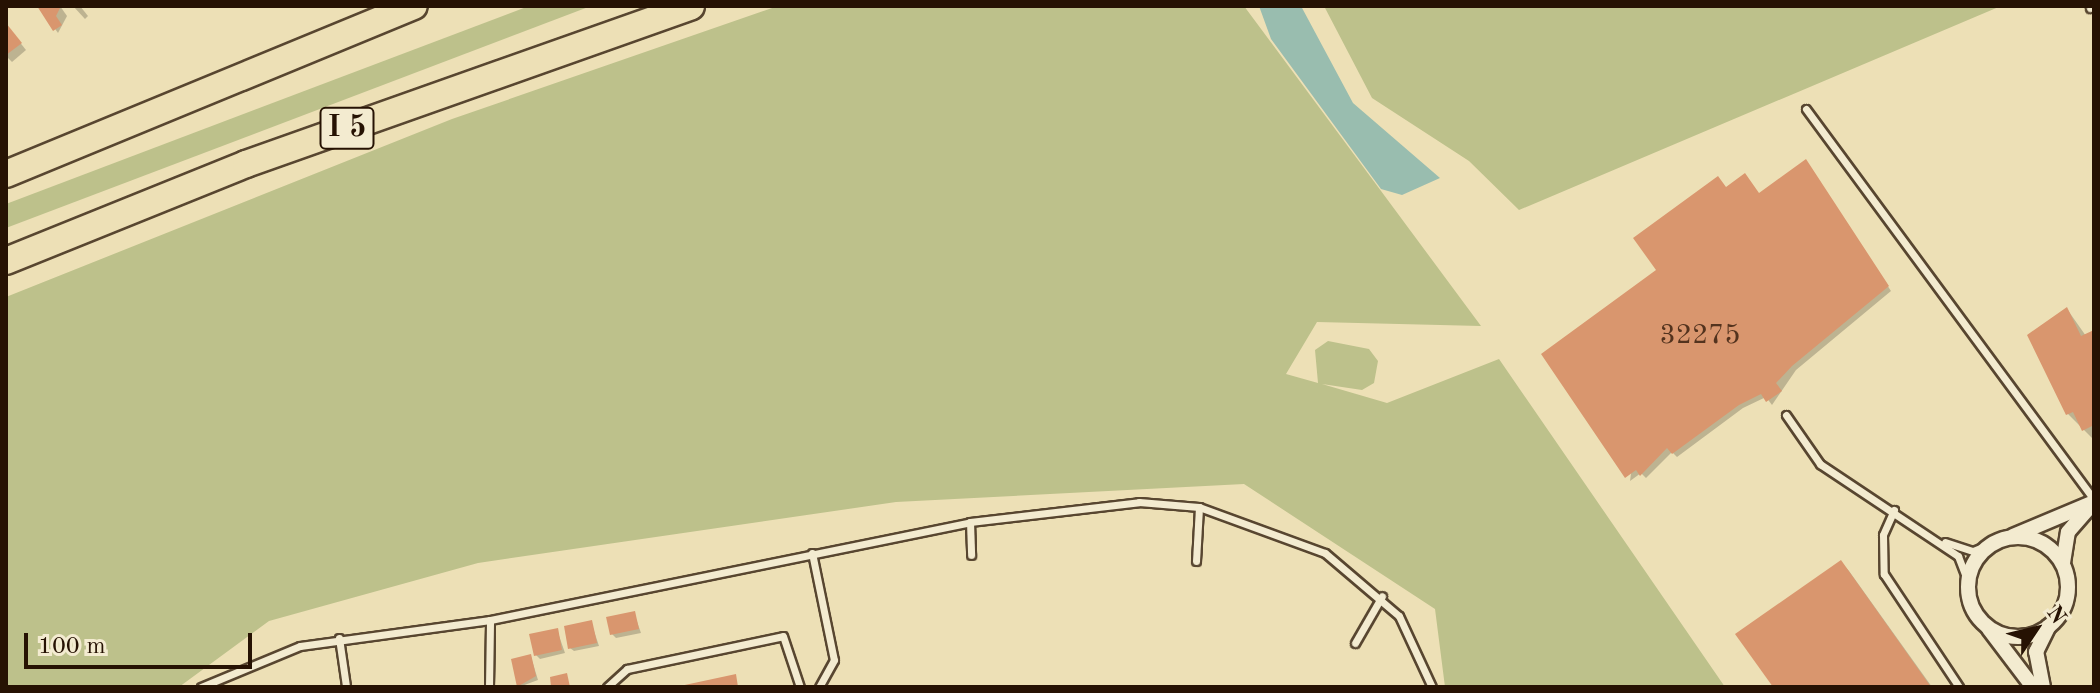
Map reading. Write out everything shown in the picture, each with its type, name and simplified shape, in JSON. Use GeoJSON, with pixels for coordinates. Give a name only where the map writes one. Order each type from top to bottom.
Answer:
{"type":"FeatureCollection","features":[{"type":"Feature","properties":{"kind":"highway"},"geometry":{"type":"LineString","coordinates":[[6,174],[414,6]]}},
{"type":"Feature","properties":{"kind":"highway"},"geometry":{"type":"LineString","coordinates":[[347,35],[429,6]]}},
{"type":"Feature","properties":{"kind":"highway","name":"I 5"},"geometry":{"type":"LineString","coordinates":[[6,261],[246,164],[691,6]]}},
{"type":"Feature","properties":{"kind":"street"},"geometry":{"type":"LineString","coordinates":[[2033,687],[1986,625],[1968,582],[1995,542],[2094,502]]}},
{"type":"Feature","properties":{"kind":"street"},"geometry":{"type":"LineString","coordinates":[[2043,687],[2036,652],[2066,600],[2064,568],[2068,532],[2094,502]]}},
{"type":"Feature","properties":{"kind":"street"},"geometry":{"type":"LineString","coordinates":[[2010,537],[2042,543],[2064,568]]}},
{"type":"Feature","properties":{"kind":"street"},"geometry":{"type":"LineString","coordinates":[[1986,625],[2016,637],[2048,627]]}},
{"type":"Feature","properties":{"kind":"lane"},"geometry":{"type":"LineString","coordinates":[[1806,109],[2094,502]]}},
{"type":"Feature","properties":{"kind":"lane"},"geometry":{"type":"LineString","coordinates":[[1786,415],[1820,464],[1932,536],[1961,561],[1968,582]]}},
{"type":"Feature","properties":{"kind":"lane"},"geometry":{"type":"LineString","coordinates":[[201,687],[275,652],[339,638],[490,620],[970,522],[1139,502],[1199,507],[1325,553],[1382,596],[1414,640],[1432,687]]}},
{"type":"Feature","properties":{"kind":"lane"},"geometry":{"type":"LineString","coordinates":[[1196,561],[1199,507]]}},
{"type":"Feature","properties":{"kind":"lane"},"geometry":{"type":"LineString","coordinates":[[1894,510],[1883,535],[1884,574],[1959,687]]}},
{"type":"Feature","properties":{"kind":"lane"},"geometry":{"type":"LineString","coordinates":[[970,522],[971,555]]}},
{"type":"Feature","properties":{"kind":"lane"},"geometry":{"type":"LineString","coordinates":[[1932,536],[1963,550],[1995,542]]}},
{"type":"Feature","properties":{"kind":"lane"},"geometry":{"type":"LineString","coordinates":[[812,553],[834,660],[819,687]]}},
{"type":"Feature","properties":{"kind":"lane"},"geometry":{"type":"LineString","coordinates":[[1355,643],[1382,596]]}},
{"type":"Feature","properties":{"kind":"lane"},"geometry":{"type":"LineString","coordinates":[[489,687],[490,620]]}},
{"type":"Feature","properties":{"kind":"lane"},"geometry":{"type":"LineString","coordinates":[[607,687],[627,669],[783,636],[800,687]]}},
{"type":"Feature","properties":{"kind":"lane"},"geometry":{"type":"LineString","coordinates":[[339,638],[346,686]]}},
{"type":"Feature","properties":{"kind":"green space"},"geometry":{"type":"Polygon","coordinates":[[[529,6],[591,6],[6,228],[6,204],[529,6]]]}},
{"type":"Feature","properties":{"kind":"green space"},"geometry":{"type":"Polygon","coordinates":[[[778,6],[1244,6],[1481,326],[1317,322],[1286,374],[1318,383],[1315,350],[1328,341],[1369,349],[1378,361],[1374,383],[1362,390],[1322,384],[1387,403],[1499,359],[1725,687],[1445,687],[1435,609],[1244,484],[896,502],[478,563],[269,621],[179,687],[6,687],[6,297],[452,119],[778,6]]]}},
{"type":"Feature","properties":{"kind":"green space"},"geometry":{"type":"Polygon","coordinates":[[[1324,6],[2001,6],[1519,210],[1469,161],[1372,98],[1324,6]]]}},
{"type":"Feature","properties":{"kind":"shaded area"},"geometry":{"type":"Polygon","coordinates":[[[1259,6],[1301,6],[1353,103],[1440,178],[1402,195],[1381,189],[1271,39],[1259,6]]]}},
{"type":"Feature","properties":{"kind":"building"},"geometry":{"type":"Polygon","coordinates":[[[37,6],[61,6],[56,16],[62,25],[53,31],[37,6]]]}},
{"type":"Feature","properties":{"kind":"building"},"geometry":{"type":"Polygon","coordinates":[[[6,23],[22,43],[6,55],[6,23]]]}},
{"type":"Feature","properties":{"kind":"building"},"geometry":{"type":"Polygon","coordinates":[[[1806,159],[1889,286],[1792,366],[1776,383],[1782,391],[1766,402],[1761,394],[1739,405],[1672,454],[1667,448],[1640,476],[1636,470],[1625,478],[1541,354],[1656,270],[1633,238],[1718,176],[1726,187],[1745,173],[1759,193],[1806,159]]]}},
{"type":"Feature","properties":{"kind":"building"},"geometry":{"type":"Polygon","coordinates":[[[2067,307],[2081,336],[2094,330],[2094,425],[2082,431],[2073,412],[2066,415],[2027,335],[2067,307]]]}},
{"type":"Feature","properties":{"kind":"building"},"geometry":{"type":"Polygon","coordinates":[[[1841,560],[1931,687],[1773,687],[1735,634],[1841,560]]]}},
{"type":"Feature","properties":{"kind":"building"},"geometry":{"type":"Polygon","coordinates":[[[635,611],[639,629],[610,635],[606,617],[635,611]]]}},
{"type":"Feature","properties":{"kind":"building"},"geometry":{"type":"Polygon","coordinates":[[[592,620],[597,643],[568,649],[564,626],[592,620]]]}},
{"type":"Feature","properties":{"kind":"building"},"geometry":{"type":"Polygon","coordinates":[[[558,628],[562,650],[534,656],[529,634],[558,628]]]}},
{"type":"Feature","properties":{"kind":"building"},"geometry":{"type":"Polygon","coordinates":[[[531,654],[536,676],[517,687],[511,659],[531,654]]]}},
{"type":"Feature","properties":{"kind":"building"},"geometry":{"type":"Polygon","coordinates":[[[567,673],[570,687],[551,687],[550,677],[567,673]]]}},
{"type":"Feature","properties":{"kind":"building"},"geometry":{"type":"Polygon","coordinates":[[[736,674],[738,687],[680,687],[680,686],[736,674]]]}}]}
